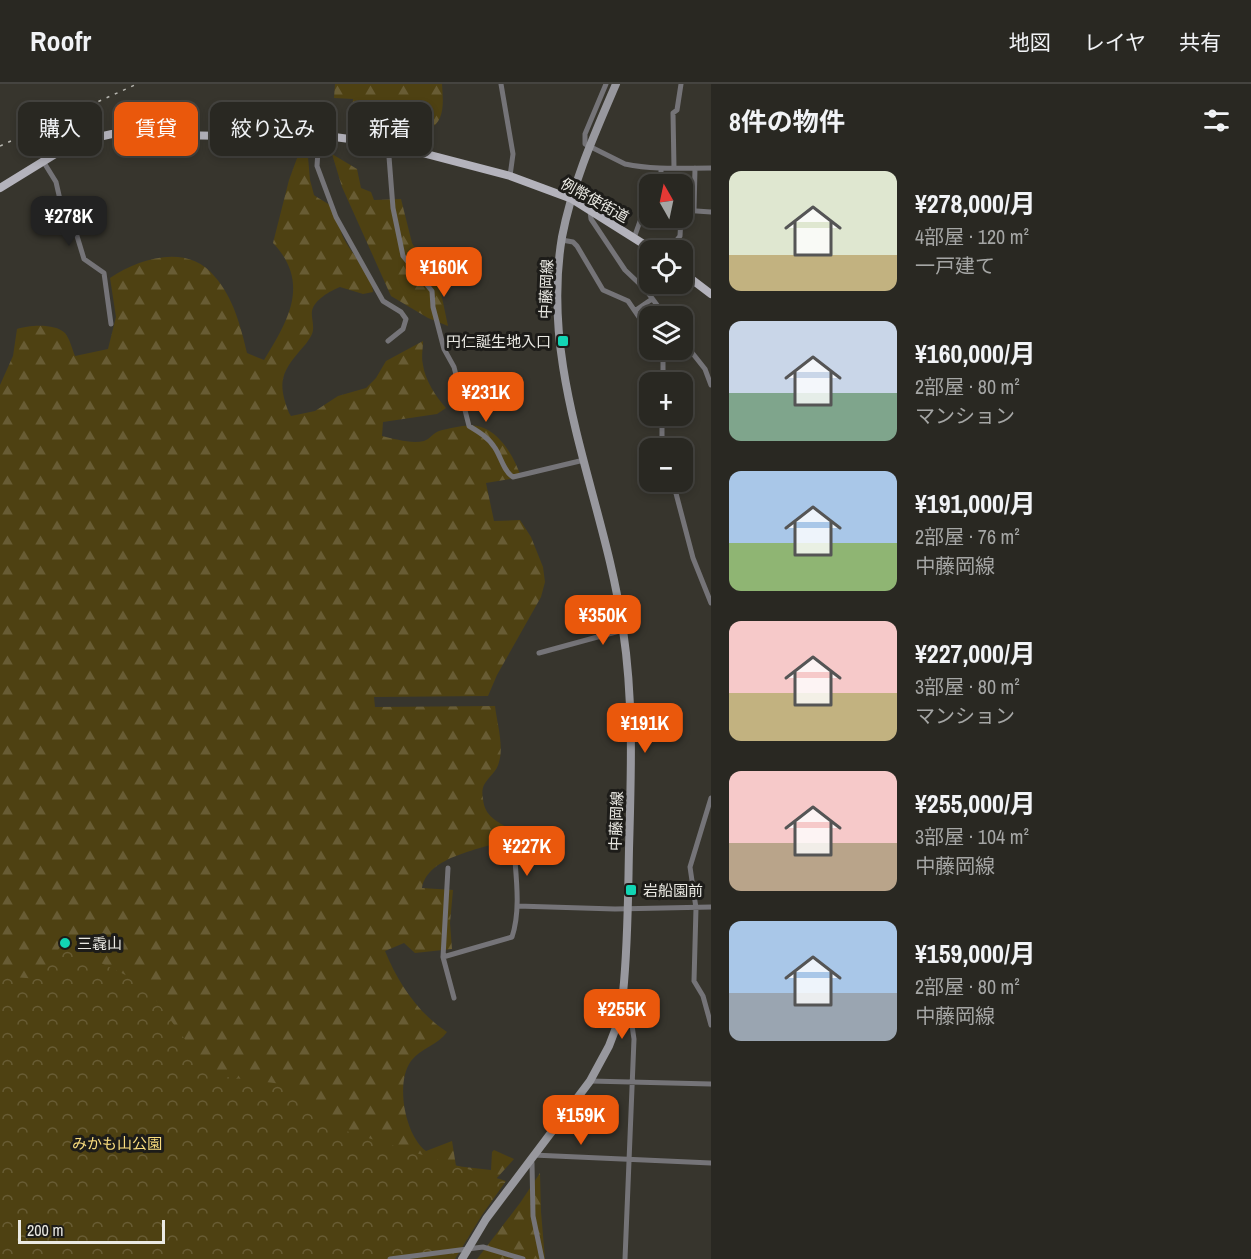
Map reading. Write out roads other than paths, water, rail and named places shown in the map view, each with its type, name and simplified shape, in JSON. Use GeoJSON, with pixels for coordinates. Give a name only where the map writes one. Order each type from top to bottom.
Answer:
{"type":"FeatureCollection","features":[{"type":"Feature","properties":{"kind":"main road","name":"中藤岡線"},"geometry":{"type":"LineString","coordinates":[[462,1259],[480,1228],[590,1081],[609,1046],[617,1025],[623,993],[632,740],[623,630],[614,580],[565,382],[559,342],[557,291],[562,240],[572,199],[595,132],[616,84]]}},
{"type":"Feature","properties":{"kind":"main road","name":"例幣使街道"},"geometry":{"type":"LineString","coordinates":[[0,188],[81,141],[112,134],[210,136]]}},
{"type":"Feature","properties":{"kind":"main road","name":"例幣使街道"},"geometry":{"type":"LineString","coordinates":[[432,156],[510,176],[572,199],[639,241]]}},
{"type":"Feature","properties":{"kind":"main road"},"geometry":{"type":"LineString","coordinates":[[693,280],[711,294]]}},
{"type":"Feature","properties":{"kind":"street"},"geometry":{"type":"LineString","coordinates":[[501,84],[513,154],[510,176]]}},
{"type":"Feature","properties":{"kind":"street"},"geometry":{"type":"LineString","coordinates":[[606,84],[583,139],[585,144],[625,164],[661,169],[711,168]]}},
{"type":"Feature","properties":{"kind":"street"},"geometry":{"type":"LineString","coordinates":[[674,168],[673,113],[676,110],[681,84]]}},
{"type":"Feature","properties":{"kind":"street"},"geometry":{"type":"LineString","coordinates":[[318,156],[317,166],[336,217],[383,301],[404,315],[406,324],[404,330],[388,340]]}},
{"type":"Feature","properties":{"kind":"street"},"geometry":{"type":"LineString","coordinates":[[389,156],[393,208],[403,256],[432,291],[433,306],[444,349],[454,367],[469,426],[489,440],[509,475],[513,477],[584,460]]}},
{"type":"Feature","properties":{"kind":"street"},"geometry":{"type":"LineString","coordinates":[[43,161],[56,182],[61,204],[70,213],[84,258],[104,273],[111,324]]}},
{"type":"Feature","properties":{"kind":"street"},"geometry":{"type":"LineString","coordinates":[[695,168],[694,211],[711,212]]}},
{"type":"Feature","properties":{"kind":"street"},"geometry":{"type":"LineString","coordinates":[[661,169],[661,174]]}},
{"type":"Feature","properties":{"kind":"street"},"geometry":{"type":"LineString","coordinates":[[590,211],[591,219],[626,270],[657,306]]}},
{"type":"Feature","properties":{"kind":"street"},"geometry":{"type":"LineString","coordinates":[[634,238],[639,224]]}},
{"type":"Feature","properties":{"kind":"street"},"geometry":{"type":"LineString","coordinates":[[562,240],[578,246],[603,290],[624,298],[639,315]]}},
{"type":"Feature","properties":{"kind":"street"},"geometry":{"type":"LineString","coordinates":[[636,310],[652,299]]}},
{"type":"Feature","properties":{"kind":"street"},"geometry":{"type":"LineString","coordinates":[[693,354],[705,369],[711,385]]}},
{"type":"Feature","properties":{"kind":"street"},"geometry":{"type":"LineString","coordinates":[[676,492],[693,558],[711,603]]}},
{"type":"Feature","properties":{"kind":"street"},"geometry":{"type":"LineString","coordinates":[[539,653],[623,630]]}},
{"type":"Feature","properties":{"kind":"street"},"geometry":{"type":"LineString","coordinates":[[711,798],[690,867],[696,908],[694,981],[703,996],[711,1025]]}},
{"type":"Feature","properties":{"kind":"street"},"geometry":{"type":"LineString","coordinates":[[443,957],[512,937],[517,906],[514,848]]}},
{"type":"Feature","properties":{"kind":"street"},"geometry":{"type":"LineString","coordinates":[[448,868],[443,957],[454,998]]}},
{"type":"Feature","properties":{"kind":"street"},"geometry":{"type":"LineString","coordinates":[[517,906],[627,909],[711,907]]}},
{"type":"Feature","properties":{"kind":"street"},"geometry":{"type":"LineString","coordinates":[[623,993],[629,1005],[634,1033],[624,1259]]}},
{"type":"Feature","properties":{"kind":"street"},"geometry":{"type":"LineString","coordinates":[[590,1081],[711,1084]]}},
{"type":"Feature","properties":{"kind":"street"},"geometry":{"type":"LineString","coordinates":[[542,1259],[532,1216],[531,1158],[711,1163]]}},
{"type":"Feature","properties":{"kind":"street"},"geometry":{"type":"LineString","coordinates":[[390,1259],[483,1247],[523,1259]]}},
{"type":"Feature","properties":{"kind":"railway"},"geometry":{"type":"LineString","coordinates":[[0,146],[137,84]]}},
{"type":"Feature","properties":{"kind":"place","name":"円仁誕生地入口"},"geometry":{"type":"Point","coordinates":[563,341]}},
{"type":"Feature","properties":{"kind":"place","name":"岩船園前"},"geometry":{"type":"Point","coordinates":[631,890]}},
{"type":"Feature","properties":{"kind":"place","name":"三毳山"},"geometry":{"type":"Point","coordinates":[65,943]}},
{"type":"Feature","properties":{"kind":"park label","name":"みかも山公園"},"geometry":{"type":"Point","coordinates":[117,1143]}}]}
